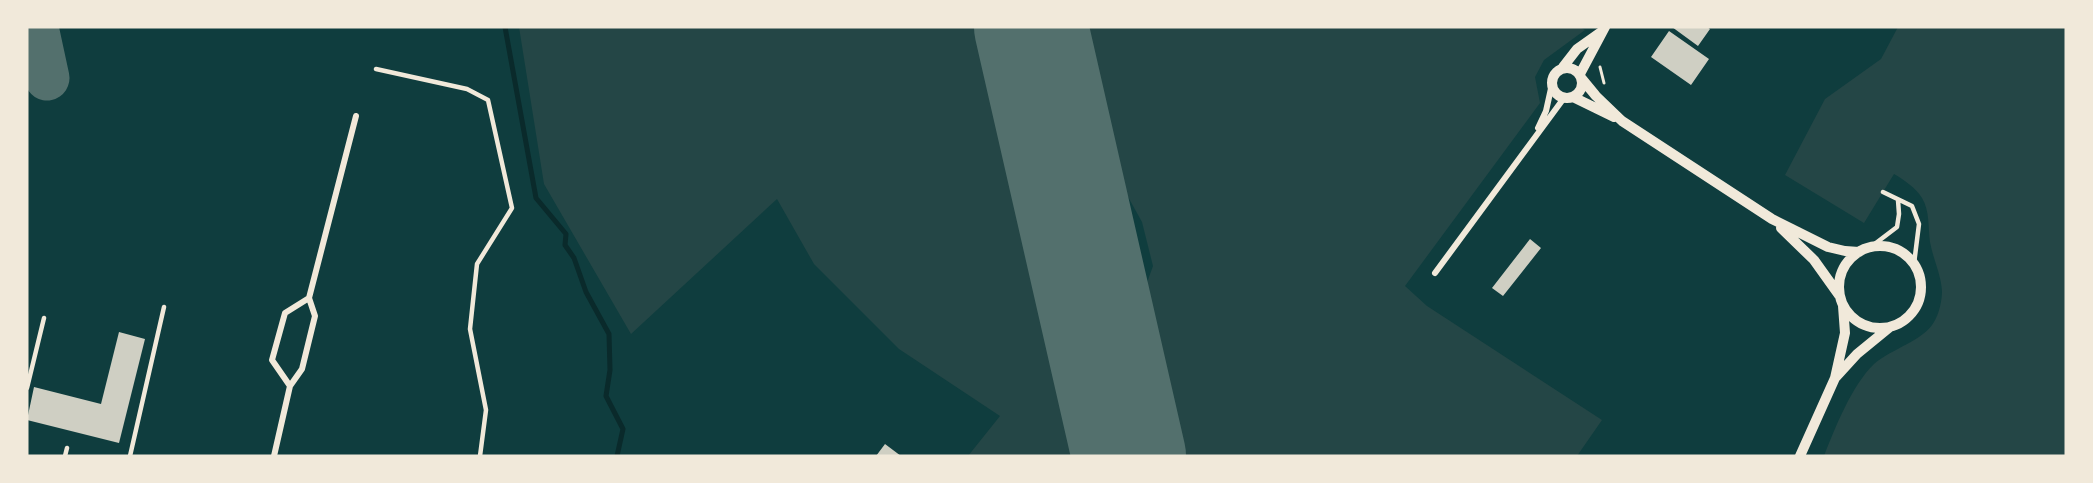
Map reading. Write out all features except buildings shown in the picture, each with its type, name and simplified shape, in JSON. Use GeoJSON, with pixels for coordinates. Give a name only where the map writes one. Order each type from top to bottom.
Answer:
{"type":"FeatureCollection","features":[{"type":"Feature","properties":{"kind":"street"},"geometry":{"type":"LineString","coordinates":[[1435,273],[1532,139],[1568,97],[1579,92],[1581,76],[1603,29]]}},
{"type":"Feature","properties":{"kind":"street"},"geometry":{"type":"LineString","coordinates":[[1563,68],[1577,49],[1603,29]]}},
{"type":"Feature","properties":{"kind":"street"},"geometry":{"type":"LineString","coordinates":[[1532,139],[1546,111],[1553,77],[1563,68],[1570,67],[1581,76],[1596,96],[1622,121]]}},
{"type":"Feature","properties":{"kind":"street"},"geometry":{"type":"LineString","coordinates":[[1552,84],[1556,93],[1622,121],[1772,219],[1828,247],[1859,252]]}},
{"type":"Feature","properties":{"kind":"street"},"geometry":{"type":"LineString","coordinates":[[274,456],[290,386],[302,369],[315,316],[309,298],[356,116]]}},
{"type":"Feature","properties":{"kind":"street"},"geometry":{"type":"LineString","coordinates":[[1772,219],[1814,261],[1841,301],[1853,319],[1870,328],[1885,329],[1909,318],[1919,303],[1922,288],[1920,273],[1910,257],[1901,250],[1887,246],[1872,246],[1859,252],[1852,256],[1844,267],[1839,283],[1841,301],[1845,333],[1835,378],[1800,456]]}},
{"type":"Feature","properties":{"kind":"street"},"geometry":{"type":"LineString","coordinates":[[290,386],[273,360],[285,313],[309,298]]}},
{"type":"Feature","properties":{"kind":"street"},"geometry":{"type":"LineString","coordinates":[[1835,378],[1857,354],[1891,327]]}},
{"type":"Feature","properties":{"kind":"lane"},"geometry":{"type":"LineString","coordinates":[[376,69],[467,89],[488,99],[512,208],[477,264],[470,329],[486,410],[480,456]]}},
{"type":"Feature","properties":{"kind":"lane"},"geometry":{"type":"LineString","coordinates":[[1883,192],[1912,206],[1919,224],[1914,264]]}},
{"type":"Feature","properties":{"kind":"lane"},"geometry":{"type":"LineString","coordinates":[[1872,246],[1897,227],[1898,200]]}},
{"type":"Feature","properties":{"kind":"lane"},"geometry":{"type":"LineString","coordinates":[[130,456],[164,307]]}},
{"type":"Feature","properties":{"kind":"lane"},"geometry":{"type":"LineString","coordinates":[[27,388],[44,318]]}},
{"type":"Feature","properties":{"kind":"lane"},"geometry":{"type":"LineString","coordinates":[[65,456],[67,448]]}},
{"type":"Feature","properties":{"kind":"path"},"geometry":{"type":"LineString","coordinates":[[1590,58],[1600,67],[1603,82],[1609,90]]}},
{"type":"Feature","properties":{"kind":"shaded area"},"geometry":{"type":"Polygon","coordinates":[[[519,27],[989,27],[1038,242],[1034,268],[1056,329],[1087,456],[968,456],[1000,416],[899,349],[814,264],[777,199],[631,334],[544,184],[519,27]]]}},
{"type":"Feature","properties":{"kind":"shaded area"},"geometry":{"type":"Polygon","coordinates":[[[1087,27],[1580,27],[1585,30],[1544,60],[1535,77],[1540,103],[1405,286],[1427,306],[1602,420],[1577,456],[1180,456],[1145,288],[1153,266],[1142,222],[1122,186],[1087,27]]]}},
{"type":"Feature","properties":{"kind":"shaded area"},"geometry":{"type":"Polygon","coordinates":[[[1898,27],[2066,27],[2066,456],[1824,456],[1858,383],[1874,364],[1929,329],[1936,319],[1941,303],[1942,291],[1930,242],[1925,203],[1909,184],[1894,174],[1864,223],[1785,175],[1825,99],[1881,59],[1898,27]]]}},
{"type":"Feature","properties":{"kind":"waterway"},"geometry":{"type":"LineString","coordinates":[[505,27],[536,198],[566,234],[565,245],[574,258],[586,292],[609,334],[610,370],[606,396],[623,429],[617,456]]}},
{"type":"Feature","properties":{"kind":"taxiway"},"geometry":{"type":"LineString","coordinates":[[36,27],[47,78]]}},
{"type":"Feature","properties":{"kind":"runway"},"geometry":{"type":"LineString","coordinates":[[1031,27],[1129,456]]}}]}
